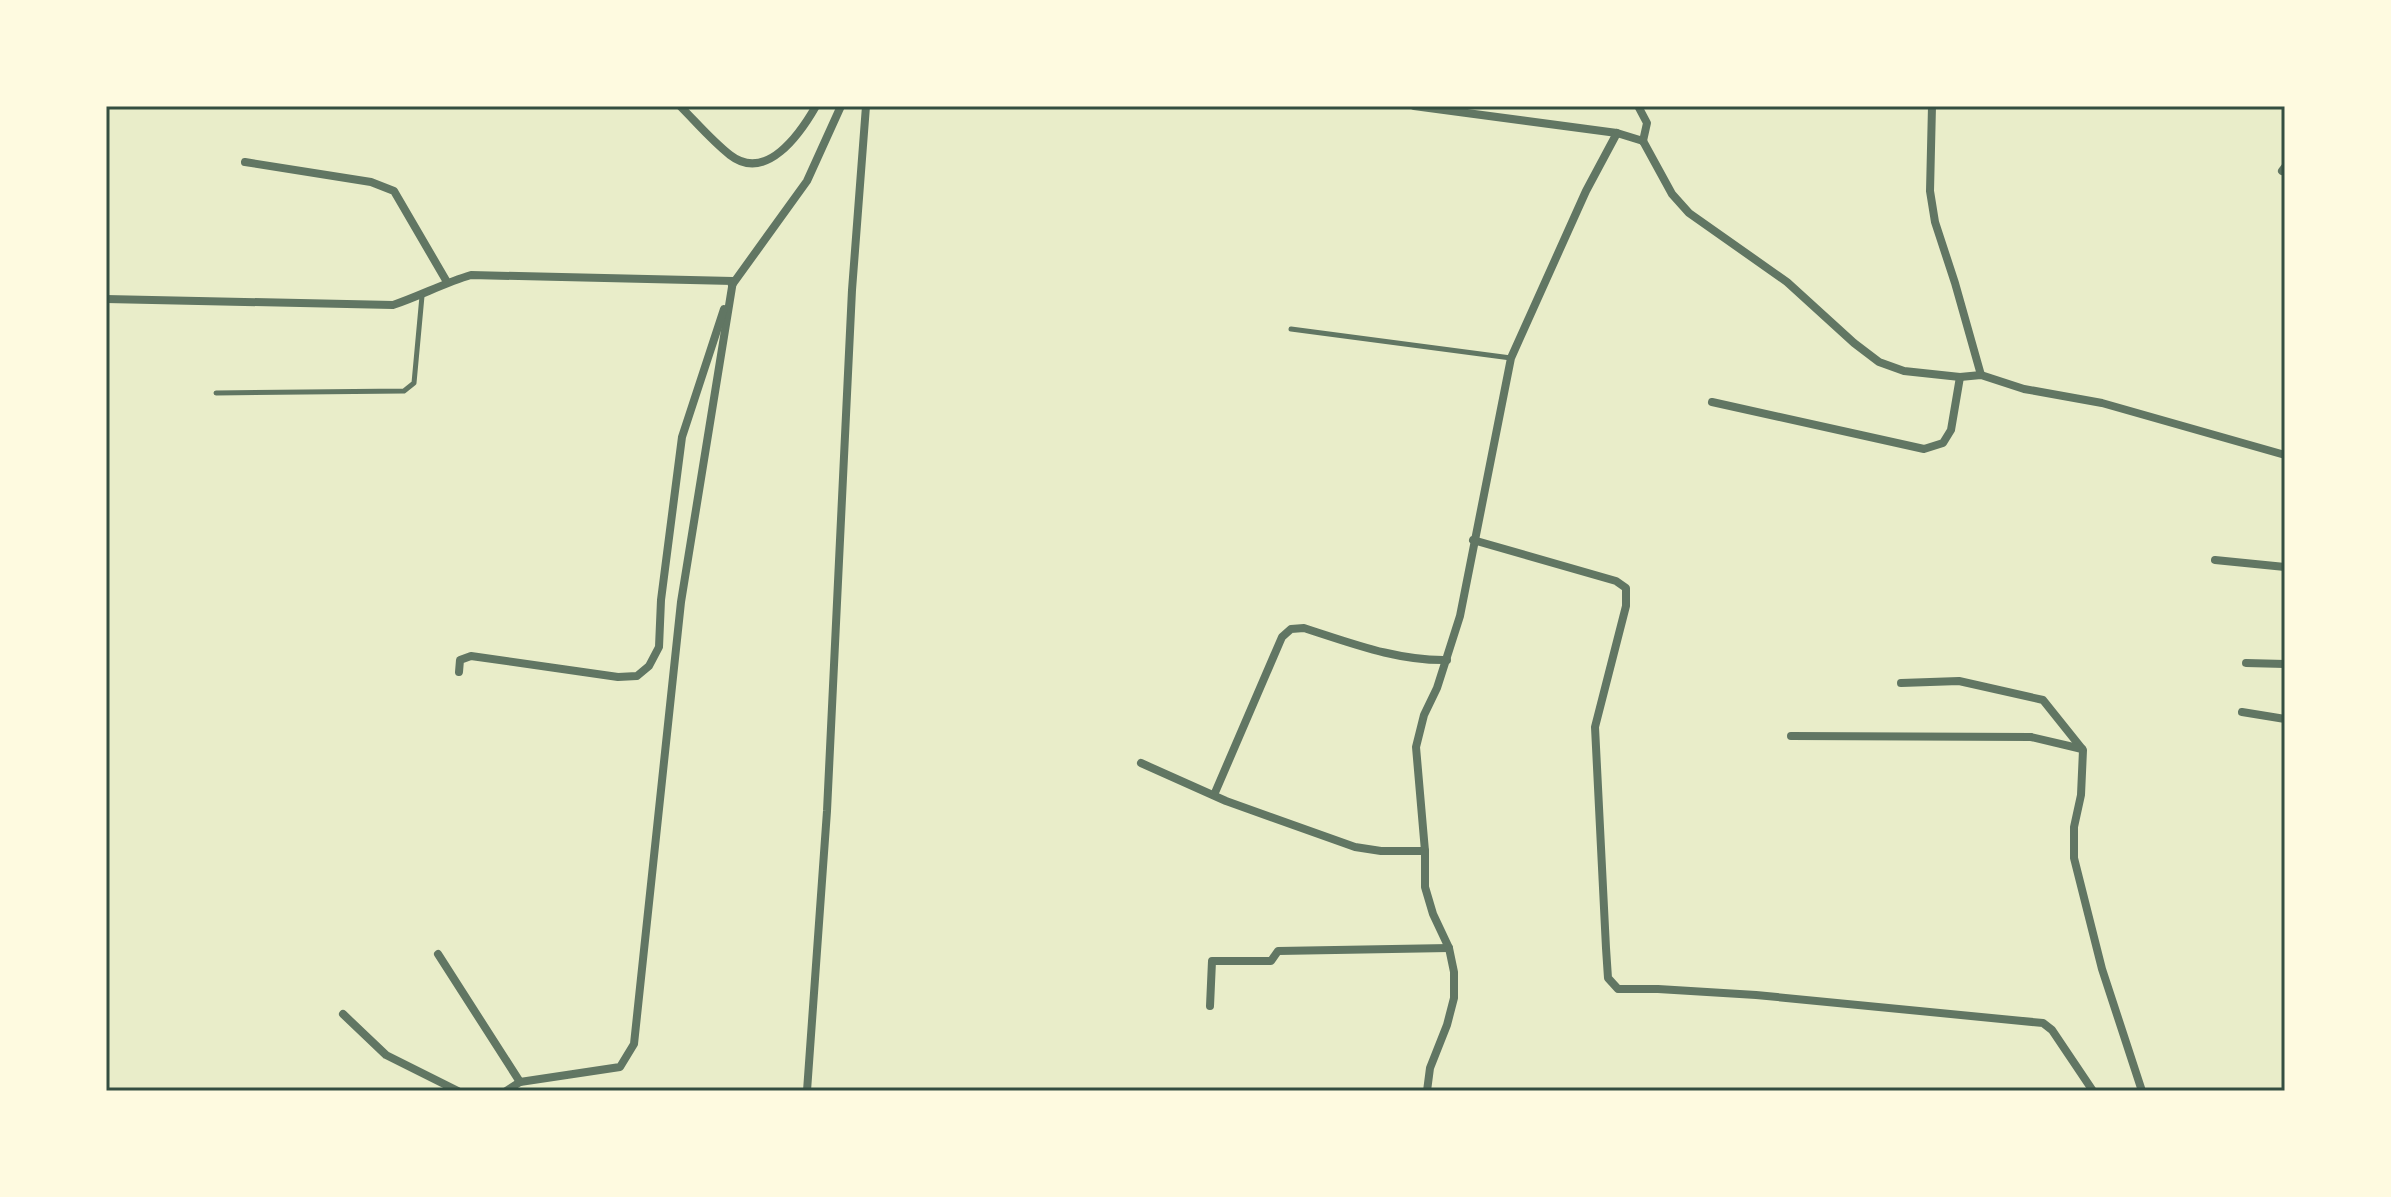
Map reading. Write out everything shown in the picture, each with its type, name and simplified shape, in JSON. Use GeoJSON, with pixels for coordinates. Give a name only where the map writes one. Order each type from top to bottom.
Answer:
{"type":"FeatureCollection","features":[{"type":"Feature","properties":{"kind":"street"},"geometry":{"type":"LineString","coordinates":[[680,106],[732,157],[750,164],[768,162],[784,149],[808,121],[816,106]]}},
{"type":"Feature","properties":{"kind":"street"},"geometry":{"type":"LineString","coordinates":[[459,672],[460,660],[471,656],[618,677],[637,676],[649,666],[659,647],[661,600],[682,437],[733,281],[807,181],[841,106]]}},
{"type":"Feature","properties":{"kind":"street"},"geometry":{"type":"LineString","coordinates":[[807,1091],[827,811],[852,290],[866,106]]}},
{"type":"Feature","properties":{"kind":"street"},"geometry":{"type":"LineString","coordinates":[[1414,106],[1617,133],[1643,141]]}},
{"type":"Feature","properties":{"kind":"street"},"geometry":{"type":"LineString","coordinates":[[1638,106],[1647,123],[1643,141],[1672,194],[1689,213],[1787,282],[1879,362],[1904,371],[1960,377],[1981,375],[2024,389],[2102,403],[2285,455]]}},
{"type":"Feature","properties":{"kind":"street"},"geometry":{"type":"LineString","coordinates":[[1932,106],[1930,191],[1935,222],[1981,375]]}},
{"type":"Feature","properties":{"kind":"street"},"geometry":{"type":"LineString","coordinates":[[1427,1091],[1430,1068],[1454,998],[1454,972],[1449,948],[1433,914],[1425,887],[1416,747],[1424,715],[1447,660],[1460,616],[1511,358],[1586,191],[1617,133]]}},
{"type":"Feature","properties":{"kind":"street"},"geometry":{"type":"LineString","coordinates":[[245,162],[371,182],[394,191],[447,282]]}},
{"type":"Feature","properties":{"kind":"street"},"geometry":{"type":"LineString","coordinates":[[106,299],[393,305],[471,275],[733,281]]}},
{"type":"Feature","properties":{"kind":"street"},"geometry":{"type":"LineString","coordinates":[[506,1091],[520,1082],[620,1067],[634,1044],[681,602],[733,281]]}},
{"type":"Feature","properties":{"kind":"street"},"geometry":{"type":"LineString","coordinates":[[1712,402],[1924,449],[1943,443],[1951,430],[1960,377]]}},
{"type":"Feature","properties":{"kind":"street"},"geometry":{"type":"LineString","coordinates":[[1473,540],[1616,581],[1626,588],[1626,606],[1595,727],[1606,948],[1608,978],[1612,985],[1618,989],[1756,995],[2043,1023],[2052,1030],[2092,1090],[2080,1091]]}},
{"type":"Feature","properties":{"kind":"street"},"geometry":{"type":"LineString","coordinates":[[2215,560],[2285,567]]}},
{"type":"Feature","properties":{"kind":"street"},"geometry":{"type":"LineString","coordinates":[[1214,795],[1282,637],[1291,629],[1304,628],[1394,656],[1447,660]]}},
{"type":"Feature","properties":{"kind":"street"},"geometry":{"type":"LineString","coordinates":[[2246,663],[2285,664]]}},
{"type":"Feature","properties":{"kind":"street"},"geometry":{"type":"LineString","coordinates":[[1901,683],[1959,681],[2043,700],[2083,750],[2081,795],[2074,827],[2074,858],[2102,969],[2142,1091]]}},
{"type":"Feature","properties":{"kind":"street"},"geometry":{"type":"LineString","coordinates":[[2242,712],[2285,719]]}},
{"type":"Feature","properties":{"kind":"street"},"geometry":{"type":"LineString","coordinates":[[1791,736],[2031,737],[2083,750]]}},
{"type":"Feature","properties":{"kind":"street"},"geometry":{"type":"LineString","coordinates":[[1141,763],[1214,795],[1355,847],[1381,851],[1425,851]]}},
{"type":"Feature","properties":{"kind":"street"},"geometry":{"type":"LineString","coordinates":[[1210,1006],[1212,961],[1271,961],[1278,951],[1449,948]]}},
{"type":"Feature","properties":{"kind":"street"},"geometry":{"type":"LineString","coordinates":[[438,954],[520,1082]]}},
{"type":"Feature","properties":{"kind":"street"},"geometry":{"type":"LineString","coordinates":[[343,1014],[386,1055],[458,1091]]}},
{"type":"Feature","properties":{"kind":"lane"},"geometry":{"type":"LineString","coordinates":[[216,393],[404,391],[414,383],[422,296]]}},
{"type":"Feature","properties":{"kind":"lane"},"geometry":{"type":"LineString","coordinates":[[1291,329],[1511,358]]}}]}
